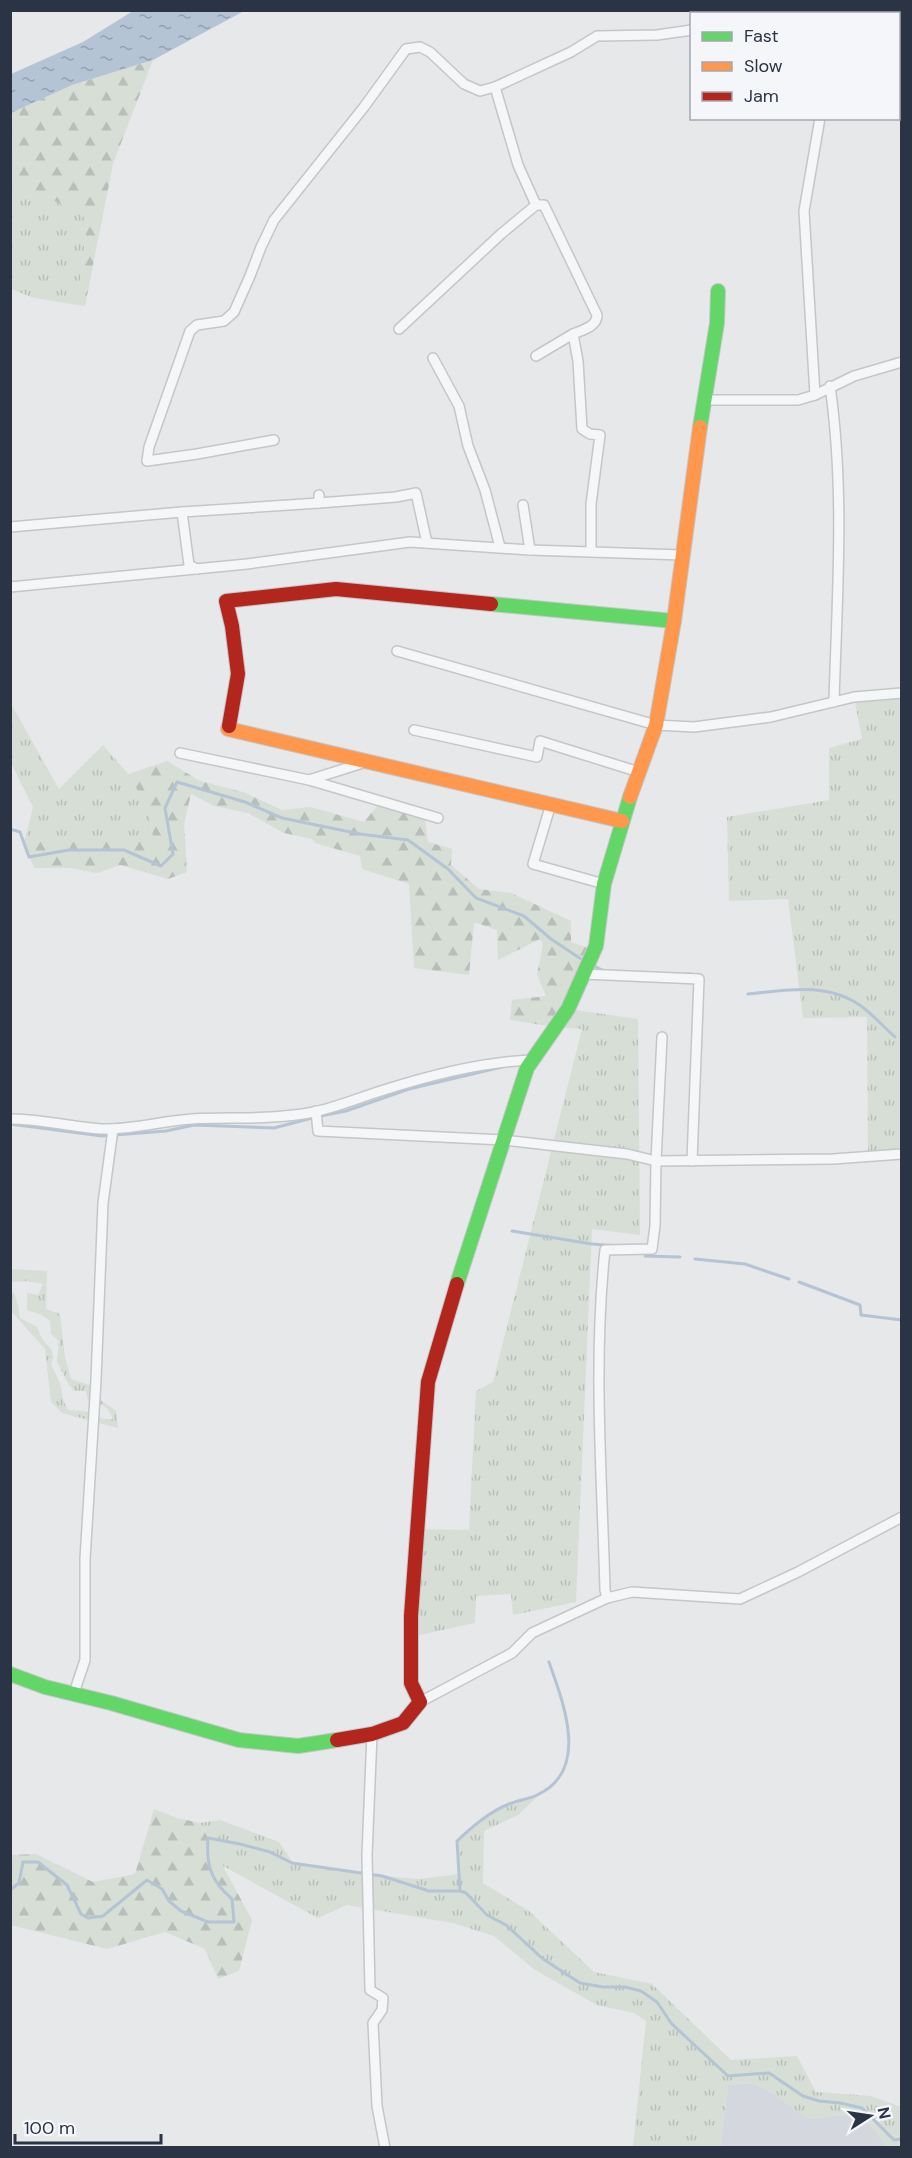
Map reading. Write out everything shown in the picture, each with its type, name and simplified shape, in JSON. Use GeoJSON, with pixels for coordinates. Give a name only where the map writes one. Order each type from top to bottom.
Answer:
{"type":"FeatureCollection","features":[{"type":"Feature","properties":{"kind":"street"},"geometry":{"type":"LineString","coordinates":[[274,440],[147,461],[149,447],[190,331],[197,325],[224,321],[234,312],[274,220],[297,188],[364,107],[406,49],[420,47],[430,52],[464,84],[480,91],[495,87],[571,52],[597,36],[657,35],[690,30]]}},
{"type":"Feature","properties":{"kind":"street"},"geometry":{"type":"LineString","coordinates":[[495,87],[518,165],[536,205]]}},
{"type":"Feature","properties":{"kind":"street"},"geometry":{"type":"LineString","coordinates":[[815,395],[804,211],[820,120]]}},
{"type":"Feature","properties":{"kind":"street"},"geometry":{"type":"LineString","coordinates":[[399,329],[501,234],[536,205],[544,205],[597,315],[597,321],[594,325],[573,334],[536,356]]}},
{"type":"Feature","properties":{"kind":"street"},"geometry":{"type":"LineString","coordinates":[[420,1702],[411,1683],[411,1616],[428,1382],[447,1312],[531,1060],[568,1009],[596,946],[604,884],[622,821],[656,725],[674,621],[717,322],[718,291]]}},
{"type":"Feature","properties":{"kind":"street"},"geometry":{"type":"LineString","coordinates":[[573,334],[578,361],[582,429],[590,434],[600,435],[591,504],[591,551]]}},
{"type":"Feature","properties":{"kind":"street"},"geometry":{"type":"LineString","coordinates":[[433,358],[459,406],[468,446],[485,490],[500,547]]}},
{"type":"Feature","properties":{"kind":"street"},"geometry":{"type":"LineString","coordinates":[[705,400],[798,400],[815,395],[854,376],[902,362]]}},
{"type":"Feature","properties":{"kind":"street"},"geometry":{"type":"LineString","coordinates":[[830,386],[840,511],[834,702]]}},
{"type":"Feature","properties":{"kind":"street"},"geometry":{"type":"LineString","coordinates":[[10,527],[319,499],[396,497],[416,493],[428,543]]}},
{"type":"Feature","properties":{"kind":"street"},"geometry":{"type":"LineString","coordinates":[[523,505],[530,550]]}},
{"type":"Feature","properties":{"kind":"street"},"geometry":{"type":"LineString","coordinates":[[182,512],[189,565],[197,569]]}},
{"type":"Feature","properties":{"kind":"street"},"geometry":{"type":"LineString","coordinates":[[10,587],[197,569],[410,542],[530,550],[682,555]]}},
{"type":"Feature","properties":{"kind":"street"},"geometry":{"type":"LineString","coordinates":[[622,821],[228,729],[238,674],[232,626],[226,601],[336,589],[674,621]]}},
{"type":"Feature","properties":{"kind":"street"},"geometry":{"type":"LineString","coordinates":[[397,651],[656,725],[694,727],[771,717],[854,697],[902,693]]}},
{"type":"Feature","properties":{"kind":"street"},"geometry":{"type":"LineString","coordinates":[[414,730],[537,757],[540,741],[639,772]]}},
{"type":"Feature","properties":{"kind":"street"},"geometry":{"type":"LineString","coordinates":[[180,753],[309,780],[438,818]]}},
{"type":"Feature","properties":{"kind":"street"},"geometry":{"type":"LineString","coordinates":[[309,780],[371,761]]}},
{"type":"Feature","properties":{"kind":"street"},"geometry":{"type":"LineString","coordinates":[[550,804],[533,864],[604,884]]}},
{"type":"Feature","properties":{"kind":"street"},"geometry":{"type":"LineString","coordinates":[[583,974],[699,979],[692,1161]]}},
{"type":"Feature","properties":{"kind":"street"},"geometry":{"type":"LineString","coordinates":[[607,1598],[600,1415],[600,1319],[604,1250],[652,1249],[662,1037]]}},
{"type":"Feature","properties":{"kind":"street"},"geometry":{"type":"LineString","coordinates":[[10,1119],[33,1119],[113,1129],[136,1128],[169,1121],[194,1119],[275,1118],[316,1112],[408,1082],[500,1061],[531,1060]]}},
{"type":"Feature","properties":{"kind":"street"},"geometry":{"type":"LineString","coordinates":[[316,1112],[318,1131],[503,1140],[627,1154],[656,1161],[833,1159],[902,1154]]}},
{"type":"Feature","properties":{"kind":"street"},"geometry":{"type":"LineString","coordinates":[[74,1693],[84,1660],[85,1559],[103,1203],[113,1129]]}},
{"type":"Feature","properties":{"kind":"street"},"geometry":{"type":"LineString","coordinates":[[10,1674],[45,1687],[74,1693],[239,1740],[298,1746],[372,1734],[403,1723],[420,1702],[512,1653],[532,1633],[607,1598],[632,1592],[740,1599],[902,1517]]}},
{"type":"Feature","properties":{"kind":"street"},"geometry":{"type":"LineString","coordinates":[[372,1734],[367,1855],[370,1990],[383,1998],[382,2010],[373,2023],[377,2106],[385,2148]]}},
{"type":"Feature","properties":{"kind":"shaded area"},"geometry":{"type":"Polygon","coordinates":[[[755,2083],[808,2119],[856,2113],[866,2120],[888,2147],[720,2148],[728,2085],[755,2083]]]}},
{"type":"Feature","properties":{"kind":"green space"},"geometry":{"type":"Polygon","coordinates":[[[153,60],[113,164],[85,306],[77,305],[88,219],[25,185],[11,198],[10,113],[72,85],[153,60]]]}},
{"type":"Feature","properties":{"kind":"green space"},"geometry":{"type":"Polygon","coordinates":[[[25,185],[88,219],[77,305],[34,298],[11,289],[10,198],[25,185]]]}},
{"type":"Feature","properties":{"kind":"green space"},"geometry":{"type":"Polygon","coordinates":[[[901,693],[901,1154],[868,1156],[867,1017],[803,1018],[788,899],[729,901],[727,817],[829,800],[829,748],[862,739],[854,697],[901,693]]]}},
{"type":"Feature","properties":{"kind":"green space"},"geometry":{"type":"Polygon","coordinates":[[[10,702],[59,789],[103,745],[128,774],[149,810],[153,837],[79,837],[24,843],[33,807],[11,763],[10,702]]]}},
{"type":"Feature","properties":{"kind":"green space"},"geometry":{"type":"Polygon","coordinates":[[[167,761],[200,781],[243,792],[282,810],[310,807],[364,822],[378,805],[425,820],[428,842],[452,849],[451,865],[479,889],[511,893],[571,921],[571,942],[594,950],[555,1027],[510,1020],[512,1000],[546,996],[537,974],[543,944],[540,939],[498,960],[497,930],[474,922],[469,975],[414,968],[409,884],[362,869],[360,856],[315,843],[312,839],[284,833],[248,813],[214,806],[191,794],[184,824],[187,872],[168,879],[120,865],[97,873],[70,868],[34,868],[24,843],[79,837],[153,837],[149,810],[128,774],[167,761]]]}},
{"type":"Feature","properties":{"kind":"green space"},"geometry":{"type":"Polygon","coordinates":[[[568,1009],[638,1019],[640,1235],[592,1229],[576,1602],[513,1615],[511,1594],[476,1596],[475,1623],[411,1637],[417,1529],[469,1530],[476,1391],[493,1382],[582,1029],[555,1027],[568,1009]]]}},
{"type":"Feature","properties":{"kind":"green space"},"geometry":{"type":"Polygon","coordinates":[[[10,1269],[47,1271],[46,1309],[60,1314],[65,1357],[71,1379],[95,1387],[99,1399],[116,1411],[118,1428],[62,1413],[51,1402],[45,1349],[11,1311],[11,1293],[14,1292],[20,1318],[37,1327],[42,1339],[52,1350],[51,1364],[68,1410],[92,1412],[103,1419],[113,1419],[104,1406],[88,1401],[86,1391],[74,1391],[69,1385],[57,1362],[59,1341],[51,1334],[50,1321],[42,1315],[27,1310],[27,1293],[38,1295],[43,1284],[27,1281],[11,1282],[10,1269]]]}},
{"type":"Feature","properties":{"kind":"green space"},"geometry":{"type":"Polygon","coordinates":[[[539,1795],[518,1815],[484,1831],[483,1883],[529,1911],[594,1972],[652,1984],[731,2060],[797,2056],[816,2092],[871,2096],[901,2107],[901,2147],[888,2147],[866,2120],[856,2114],[808,2119],[755,2083],[728,2085],[720,2147],[633,2147],[646,2021],[634,2013],[597,2005],[535,1970],[494,1936],[453,1923],[347,1905],[318,1918],[223,1866],[200,1823],[220,1820],[279,1842],[293,1863],[359,1874],[419,1879],[459,1874],[457,1841],[495,1812],[539,1795]]]}},
{"type":"Feature","properties":{"kind":"green space"},"geometry":{"type":"Polygon","coordinates":[[[154,1809],[177,1818],[200,1823],[252,1920],[239,1971],[218,1979],[205,1949],[165,1932],[107,1949],[11,1925],[11,1855],[36,1854],[93,1882],[135,1874],[154,1809]]]}},
{"type":"Feature","properties":{"kind":"water"},"geometry":{"type":"Polygon","coordinates":[[[133,11],[244,11],[153,60],[72,85],[11,113],[11,74],[83,42],[133,11]]]}},
{"type":"Feature","properties":{"kind":"waterway"},"geometry":{"type":"LineString","coordinates":[[10,829],[20,832],[29,857],[69,850],[124,850],[161,866],[173,854],[165,808],[177,782],[245,802],[282,818],[360,834],[408,840],[448,869],[476,898],[524,916],[551,939],[581,959]]}},
{"type":"Feature","properties":{"kind":"waterway"},"geometry":{"type":"LineString","coordinates":[[592,965],[604,971]]}},
{"type":"Feature","properties":{"kind":"waterway"},"geometry":{"type":"LineString","coordinates":[[676,974],[692,974]]}},
{"type":"Feature","properties":{"kind":"waterway"},"geometry":{"type":"LineString","coordinates":[[748,994],[806,990],[835,993],[861,1006],[895,1037]]}},
{"type":"Feature","properties":{"kind":"waterway"},"geometry":{"type":"LineString","coordinates":[[320,1116],[346,1111],[409,1089],[502,1067]]}},
{"type":"Feature","properties":{"kind":"waterway"},"geometry":{"type":"LineString","coordinates":[[10,1124],[102,1136],[166,1131],[194,1125],[274,1128],[312,1118]]}},
{"type":"Feature","properties":{"kind":"waterway"},"geometry":{"type":"LineString","coordinates":[[512,1231],[618,1246]]}},
{"type":"Feature","properties":{"kind":"waterway"},"geometry":{"type":"LineString","coordinates":[[645,1256],[680,1257]]}},
{"type":"Feature","properties":{"kind":"waterway"},"geometry":{"type":"LineString","coordinates":[[695,1259],[745,1264],[789,1279]]}},
{"type":"Feature","properties":{"kind":"waterway"},"geometry":{"type":"LineString","coordinates":[[799,1282],[860,1305],[861,1315],[902,1320]]}},
{"type":"Feature","properties":{"kind":"waterway"},"geometry":{"type":"LineString","coordinates":[[10,1890],[19,1883],[23,1862],[38,1862],[67,1885],[81,1914],[88,1918],[103,1916],[147,1880],[162,1889],[169,1901],[181,1911],[208,1922],[234,1922],[232,1899],[219,1886],[211,1872],[208,1838],[270,1852],[292,1863],[382,1876],[429,1891],[460,1891],[457,1841],[495,1811],[539,1794],[555,1783],[564,1768],[568,1752],[568,1734],[561,1696],[549,1662]]}},
{"type":"Feature","properties":{"kind":"waterway"},"geometry":{"type":"LineString","coordinates":[[460,1891],[466,1893],[487,1915],[506,1925],[543,1959],[580,1983],[603,1987],[625,1987],[641,1991],[657,2002],[671,2023],[728,2076],[769,2073],[803,2096],[862,2108],[894,2140],[902,2139]]}},
{"type":"Feature","properties":{"kind":"traffic: fast"},"geometry":{"type":"LineString","coordinates":[[700,427],[717,323],[718,291]]}},
{"type":"Feature","properties":{"kind":"traffic: fast"},"geometry":{"type":"LineString","coordinates":[[491,604],[674,621]]}},
{"type":"Feature","properties":{"kind":"traffic: fast"},"geometry":{"type":"LineString","coordinates":[[457,1284],[527,1068],[568,1009],[596,946],[604,884],[630,797]]}},
{"type":"Feature","properties":{"kind":"traffic: fast"},"geometry":{"type":"LineString","coordinates":[[10,1674],[45,1687],[111,1703],[239,1740],[298,1746],[337,1740]]}},
{"type":"Feature","properties":{"kind":"traffic: slow"},"geometry":{"type":"LineString","coordinates":[[630,797],[656,725],[674,621],[700,427]]}},
{"type":"Feature","properties":{"kind":"traffic: slow"},"geometry":{"type":"LineString","coordinates":[[229,726],[228,729],[622,821]]}},
{"type":"Feature","properties":{"kind":"traffic: jam"},"geometry":{"type":"LineString","coordinates":[[229,726],[238,674],[232,626],[226,601],[336,589],[491,604]]}},
{"type":"Feature","properties":{"kind":"traffic: jam"},"geometry":{"type":"LineString","coordinates":[[337,1740],[372,1734],[403,1723],[420,1702],[411,1683],[411,1616],[428,1382],[457,1284]]}}]}
